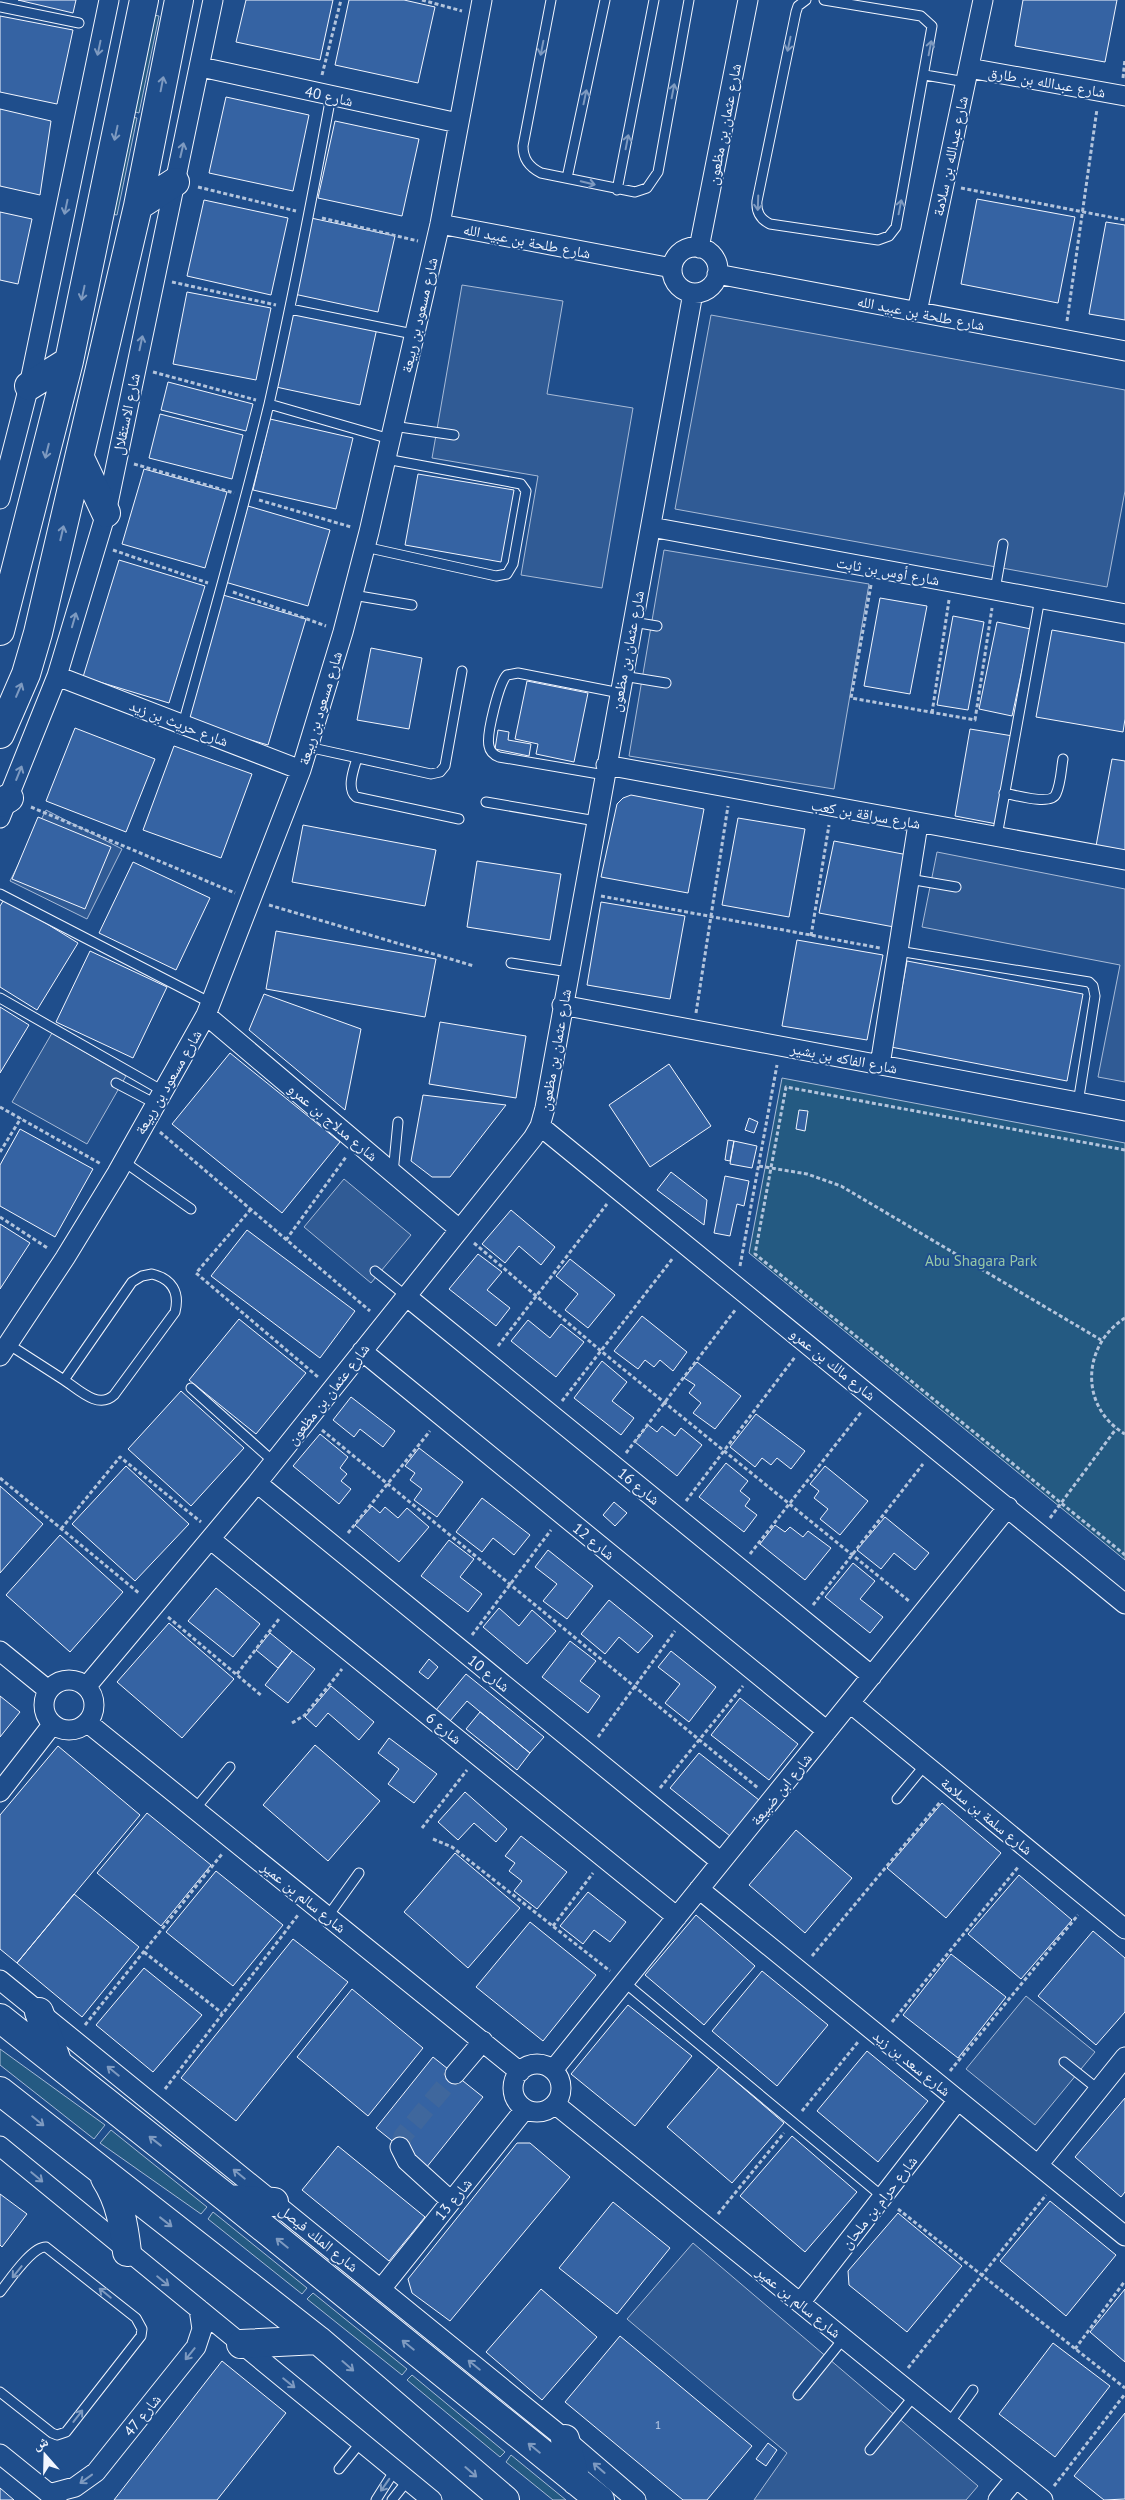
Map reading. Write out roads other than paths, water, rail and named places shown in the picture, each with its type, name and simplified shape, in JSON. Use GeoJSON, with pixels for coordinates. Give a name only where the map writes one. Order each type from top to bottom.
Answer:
{"type":"FeatureCollection","features":[{"type":"Feature","properties":{"kind":"main road"},"geometry":{"type":"LineString","coordinates":[[0,631],[69,361],[144,0]]}},
{"type":"Feature","properties":{"kind":"main road"},"geometry":{"type":"LineString","coordinates":[[0,734],[26,674],[38,633],[138,206],[179,0]]}},
{"type":"Feature","properties":{"kind":"main road"},"geometry":{"type":"LineString","coordinates":[[138,206],[175,182]]}},
{"type":"Feature","properties":{"kind":"main road"},"geometry":{"type":"LineString","coordinates":[[93,248],[100,238],[106,238],[112,245],[105,294],[106,307],[113,318]]}},
{"type":"Feature","properties":{"kind":"main road"},"geometry":{"type":"LineString","coordinates":[[29,386],[69,361]]}},
{"type":"Feature","properties":{"kind":"main road"},"geometry":{"type":"LineString","coordinates":[[80,458],[106,513]]}},
{"type":"Feature","properties":{"kind":"main road"},"geometry":{"type":"LineString","coordinates":[[39,2012],[58,2064]]}},
{"type":"Feature","properties":{"kind":"main road","name":"شارع الملك فيصل"},"geometry":{"type":"LineString","coordinates":[[0,2018],[228,2199],[600,2500]]}},
{"type":"Feature","properties":{"kind":"main road"},"geometry":{"type":"LineString","coordinates":[[0,2091],[102,2173],[318,2340],[505,2500]]}},
{"type":"Feature","properties":{"kind":"main road"},"geometry":{"type":"LineString","coordinates":[[102,2173],[114,2191],[125,2232],[127,2252]]}},
{"type":"Feature","properties":{"kind":"main road"},"geometry":{"type":"LineString","coordinates":[[228,2199],[274,2202]]}},
{"type":"Feature","properties":{"kind":"main road"},"geometry":{"type":"LineString","coordinates":[[241,2344],[318,2340]]}},
{"type":"Feature","properties":{"kind":"main road"},"geometry":{"type":"LineString","coordinates":[[565,2439],[576,2481]]}},
{"type":"Feature","properties":{"kind":"street"},"geometry":{"type":"LineString","coordinates":[[0,499],[29,386],[109,0]]}},
{"type":"Feature","properties":{"kind":"street","name":"شارع الاستقلال"},"geometry":{"type":"LineString","coordinates":[[3,806],[57,676],[106,513],[154,278],[201,67],[213,0]]}},
{"type":"Feature","properties":{"kind":"street","name":"شارع عثمان بن مظعون"},"geometry":{"type":"LineString","coordinates":[[699,248],[748,0]]}},
{"type":"Feature","properties":{"kind":"street","name":"شارع عبدالله بن سلامة"},"geometry":{"type":"LineString","coordinates":[[917,312],[984,0]]}},
{"type":"Feature","properties":{"kind":"street","name":"شارع مسعود بن ربيعة"},"geometry":{"type":"LineString","coordinates":[[4,1350],[65,1258],[120,1167],[209,1009],[301,770],[353,595],[386,459],[413,334],[440,224],[480,8]]}},
{"type":"Feature","properties":{"kind":"street","name":"شارع 40"},"geometry":{"type":"LineString","coordinates":[[201,67],[458,123]]}},
{"type":"Feature","properties":{"kind":"street","name":"شارع عبدالله بن طارق"},"geometry":{"type":"LineString","coordinates":[[968,75],[1100,91],[1125,96]]}},
{"type":"Feature","properties":{"kind":"street","name":"شارع طلحة بن عبيد الله"},"geometry":{"type":"LineString","coordinates":[[440,224],[672,268]]}},
{"type":"Feature","properties":{"kind":"street"},"geometry":{"type":"LineString","coordinates":[[699,248],[714,257],[717,265],[717,274],[713,284],[704,291],[693,293],[682,289],[674,280],[672,268],[677,256],[686,249],[699,248]]}},
{"type":"Feature","properties":{"kind":"street","name":"شارع طلحة بن عبيد الله"},"geometry":{"type":"LineString","coordinates":[[717,274],[1125,351]]}},
{"type":"Feature","properties":{"kind":"street","name":"شارع عثمان بن مظعون"},"geometry":{"type":"LineString","coordinates":[[86,1686],[257,1484],[533,1138],[540,1126],[545,1108],[562,1005],[693,293]]}},
{"type":"Feature","properties":{"kind":"street","name":"شارع أوس بن ثابت"},"geometry":{"type":"LineString","coordinates":[[651,527],[1125,614]]}},
{"type":"Feature","properties":{"kind":"street","name":"شارع حريث بن زيد"},"geometry":{"type":"LineString","coordinates":[[57,676],[301,770]]}},
{"type":"Feature","properties":{"kind":"street","name":"شارع سراقة بن كعب"},"geometry":{"type":"LineString","coordinates":[[605,770],[731,788],[918,824],[997,836],[1125,860]]}},
{"type":"Feature","properties":{"kind":"street"},"geometry":{"type":"LineString","coordinates":[[880,1065],[918,824]]}},
{"type":"Feature","properties":{"kind":"street","name":"شارع الفاكه بن بشير"},"geometry":{"type":"LineString","coordinates":[[562,1005],[1125,1112]]}},
{"type":"Feature","properties":{"kind":"street","name":"شارع مدلاج بن عمرو"},"geometry":{"type":"LineString","coordinates":[[209,1009],[356,1142],[459,1229]]}},
{"type":"Feature","properties":{"kind":"street","name":"شارع مالك بن عمرو"},"geometry":{"type":"LineString","coordinates":[[540,1126],[1125,1604]]}},
{"type":"Feature","properties":{"kind":"street","name":"شارع 16"},"geometry":{"type":"LineString","coordinates":[[406,1296],[872,1676]]}},
{"type":"Feature","properties":{"kind":"street","name":"شارع 12"},"geometry":{"type":"LineString","coordinates":[[362,1351],[827,1731]]}},
{"type":"Feature","properties":{"kind":"street","name":"شارع 10"},"geometry":{"type":"LineString","coordinates":[[257,1484],[721,1862]]}},
{"type":"Feature","properties":{"kind":"street","name":"شارع ابن ضبيعة"},"geometry":{"type":"LineString","coordinates":[[553,2070],[1008,1507]]}},
{"type":"Feature","properties":{"kind":"street","name":"شارع 6"},"geometry":{"type":"LineString","coordinates":[[213,1536],[290,1604],[677,1917]]}},
{"type":"Feature","properties":{"kind":"street"},"geometry":{"type":"LineString","coordinates":[[0,1651],[48,1690]]}},
{"type":"Feature","properties":{"kind":"street"},"geometry":{"type":"LineString","coordinates":[[71,1680],[86,1686],[94,1700],[92,1716],[88,1722],[82,1728],[66,1731],[52,1725],[43,1709],[48,1690],[54,1684],[71,1680]]}},
{"type":"Feature","properties":{"kind":"street","name":"شارع سلمة بن سلامة"},"geometry":{"type":"LineString","coordinates":[[850,1703],[1125,1929]]}},
{"type":"Feature","properties":{"kind":"street","name":"شارع سالم بن عمير"},"geometry":{"type":"LineString","coordinates":[[88,1722],[520,2072]]}},
{"type":"Feature","properties":{"kind":"street"},"geometry":{"type":"LineString","coordinates":[[0,1792],[52,1725]]}},
{"type":"Feature","properties":{"kind":"street","name":"شارع سعد بن زيد"},"geometry":{"type":"LineString","coordinates":[[699,1889],[1125,2236]]}},
{"type":"Feature","properties":{"kind":"street","name":"شارع الملك فيصل"},"geometry":{"type":"LineString","coordinates":[[0,1980],[565,2439],[636,2500]]}},
{"type":"Feature","properties":{"kind":"street"},"geometry":{"type":"LineString","coordinates":[[455,2074],[483,2041]]}},
{"type":"Feature","properties":{"kind":"street"},"geometry":{"type":"LineString","coordinates":[[1038,2166],[1125,2057]]}},
{"type":"Feature","properties":{"kind":"street"},"geometry":{"type":"LineString","coordinates":[[532,2065],[547,2066],[553,2070],[559,2078],[561,2087],[560,2096],[556,2104],[538,2113],[525,2109],[515,2099],[513,2092],[515,2078],[520,2072],[532,2065]]}},
{"type":"Feature","properties":{"kind":"street","name":"شارع حرام بن ملحان"},"geometry":{"type":"LineString","coordinates":[[800,2303],[958,2100]]}},
{"type":"Feature","properties":{"kind":"street","name":"شارع سالم بن عمير"},"geometry":{"type":"LineString","coordinates":[[556,2104],[1016,2478],[1046,2496]]}},
{"type":"Feature","properties":{"kind":"street","name":"شارع 13"},"geometry":{"type":"LineString","coordinates":[[381,2289],[525,2109]]}},
{"type":"Feature","properties":{"kind":"street"},"geometry":{"type":"LineString","coordinates":[[0,2146],[432,2500]]}},
{"type":"Feature","properties":{"kind":"street"},"geometry":{"type":"LineString","coordinates":[[400,2147],[407,2161],[452,2201]]}},
{"type":"Feature","properties":{"kind":"street","name":"شارع 47"},"geometry":{"type":"LineString","coordinates":[[53,2497],[75,2487],[96,2472],[196,2347],[202,2328],[198,2309]]}},
{"type":"Feature","properties":{"kind":"street"},"geometry":{"type":"LineString","coordinates":[[0,2454],[53,2497]]}},
{"type":"Feature","properties":{"kind":"street"},"geometry":{"type":"LineString","coordinates":[[998,2500],[1016,2478]]}},
{"type":"Feature","properties":{"kind":"lane"},"geometry":{"type":"LineString","coordinates":[[552,0],[523,153],[525,159],[534,170],[618,190],[641,191],[652,184],[658,172],[689,0]]}},
{"type":"Feature","properties":{"kind":"lane"},"geometry":{"type":"LineString","coordinates":[[568,178],[605,0]]}},
{"type":"Feature","properties":{"kind":"lane"},"geometry":{"type":"LineString","coordinates":[[618,190],[654,0]]}},
{"type":"Feature","properties":{"kind":"lane"},"geometry":{"type":"LineString","coordinates":[[806,0],[798,6],[796,12],[756,201],[758,212],[765,222],[873,241],[884,239],[893,232],[898,219],[933,31],[926,18],[824,0]]}},
{"type":"Feature","properties":{"kind":"lane"},"geometry":{"type":"LineString","coordinates":[[0,7],[79,24]]}},
{"type":"Feature","properties":{"kind":"lane"},"geometry":{"type":"LineString","coordinates":[[925,75],[968,75]]}},
{"type":"Feature","properties":{"kind":"lane"},"geometry":{"type":"LineString","coordinates":[[183,724],[224,579],[290,308],[324,95]]}},
{"type":"Feature","properties":{"kind":"lane"},"geometry":{"type":"LineString","coordinates":[[290,308],[413,334]]}},
{"type":"Feature","properties":{"kind":"lane"},"geometry":{"type":"LineString","coordinates":[[268,404],[392,432],[454,435]]}},
{"type":"Feature","properties":{"kind":"lane"},"geometry":{"type":"LineString","coordinates":[[364,547],[496,576],[507,574],[513,564],[526,491],[521,484],[386,459]]}},
{"type":"Feature","properties":{"kind":"lane"},"geometry":{"type":"LineString","coordinates":[[995,590],[1003,544]]}},
{"type":"Feature","properties":{"kind":"lane"},"geometry":{"type":"LineString","coordinates":[[353,595],[412,604]]}},
{"type":"Feature","properties":{"kind":"lane"},"geometry":{"type":"LineString","coordinates":[[997,836],[1040,598]]}},
{"type":"Feature","properties":{"kind":"lane"},"geometry":{"type":"LineString","coordinates":[[633,622],[657,626]]}},
{"type":"Feature","properties":{"kind":"lane"},"geometry":{"type":"LineString","coordinates":[[308,747],[432,774],[440,772],[445,766],[462,671]]}},
{"type":"Feature","properties":{"kind":"lane"},"geometry":{"type":"LineString","coordinates":[[605,770],[499,757],[491,751],[488,742],[500,684],[507,675],[518,673],[621,684],[666,683]]}},
{"type":"Feature","properties":{"kind":"lane"},"geometry":{"type":"LineString","coordinates":[[357,758],[351,785],[356,797],[459,819]]}},
{"type":"Feature","properties":{"kind":"lane"},"geometry":{"type":"LineString","coordinates":[[1004,793],[1044,800],[1051,799],[1056,794],[1064,759]]}},
{"type":"Feature","properties":{"kind":"lane"},"geometry":{"type":"LineString","coordinates":[[486,802],[596,821]]}},
{"type":"Feature","properties":{"kind":"lane"},"geometry":{"type":"LineString","coordinates":[[909,879],[956,887]]}},
{"type":"Feature","properties":{"kind":"lane"},"geometry":{"type":"LineString","coordinates":[[0,894],[209,1009]]}},
{"type":"Feature","properties":{"kind":"lane"},"geometry":{"type":"LineString","coordinates":[[898,952],[1090,982],[1095,996],[1078,1102]]}},
{"type":"Feature","properties":{"kind":"lane"},"geometry":{"type":"LineString","coordinates":[[511,963],[568,972]]}},
{"type":"Feature","properties":{"kind":"lane"},"geometry":{"type":"LineString","coordinates":[[0,998],[155,1105]]}},
{"type":"Feature","properties":{"kind":"lane"},"geometry":{"type":"LineString","coordinates":[[116,1083],[155,1105]]}},
{"type":"Feature","properties":{"kind":"lane"},"geometry":{"type":"LineString","coordinates":[[393,1173],[398,1122]]}},
{"type":"Feature","properties":{"kind":"lane"},"geometry":{"type":"LineString","coordinates":[[120,1167],[191,1209]]}},
{"type":"Feature","properties":{"kind":"lane"},"geometry":{"type":"LineString","coordinates":[[375,1271],[406,1296]]}},
{"type":"Feature","properties":{"kind":"lane"},"geometry":{"type":"LineString","coordinates":[[4,1350],[64,1380],[94,1399],[104,1401],[111,1398],[175,1312],[178,1302],[176,1292],[170,1282],[152,1274],[142,1276],[132,1282],[64,1380]]}},
{"type":"Feature","properties":{"kind":"lane"},"geometry":{"type":"LineString","coordinates":[[191,1388],[274,1462]]}},
{"type":"Feature","properties":{"kind":"lane"},"geometry":{"type":"LineString","coordinates":[[897,1799],[925,1765]]}},
{"type":"Feature","properties":{"kind":"lane"},"geometry":{"type":"LineString","coordinates":[[195,1809],[230,1767]]}},
{"type":"Feature","properties":{"kind":"lane"},"geometry":{"type":"LineString","coordinates":[[328,1916],[359,1872]]}},
{"type":"Feature","properties":{"kind":"lane"},"geometry":{"type":"LineString","coordinates":[[624,1982],[883,2197]]}},
{"type":"Feature","properties":{"kind":"lane"},"geometry":{"type":"LineString","coordinates":[[1064,2062],[1099,2090]]}},
{"type":"Feature","properties":{"kind":"lane"},"geometry":{"type":"LineString","coordinates":[[0,2292],[34,2251],[46,2247],[136,2318],[142,2329],[141,2336],[62,2435],[52,2433],[0,2392]]}},
{"type":"Feature","properties":{"kind":"lane"},"geometry":{"type":"LineString","coordinates":[[798,2395],[844,2338]]}},
{"type":"Feature","properties":{"kind":"lane"},"geometry":{"type":"LineString","coordinates":[[949,2424],[973,2390]]}},
{"type":"Feature","properties":{"kind":"lane"},"geometry":{"type":"LineString","coordinates":[[870,2450],[914,2396]]}},
{"type":"Feature","properties":{"kind":"lane"},"geometry":{"type":"LineString","coordinates":[[339,2469],[361,2442]]}},
{"type":"Feature","properties":{"kind":"lane"},"geometry":{"type":"LineString","coordinates":[[376,2500],[402,2475]]}},
{"type":"Feature","properties":{"kind":"lane"},"geometry":{"type":"LineString","coordinates":[[392,2500],[402,2475]]}},
{"type":"Feature","properties":{"kind":"tunnel"},"geometry":{"type":"LineString","coordinates":[[400,2147],[403,2136],[455,2074]]}},
{"type":"Feature","properties":{"kind":"park label","name":"Abu Shagara Park"},"geometry":{"type":"Point","coordinates":[981,1260]}}]}
